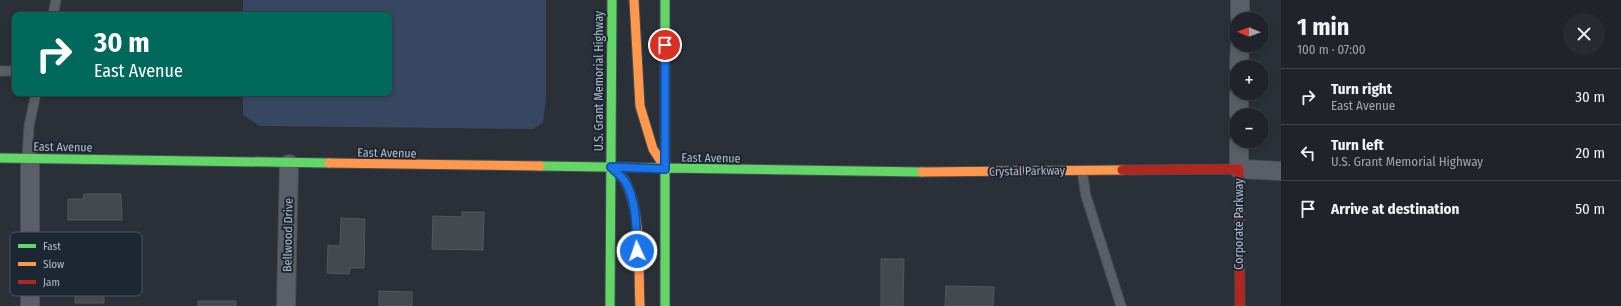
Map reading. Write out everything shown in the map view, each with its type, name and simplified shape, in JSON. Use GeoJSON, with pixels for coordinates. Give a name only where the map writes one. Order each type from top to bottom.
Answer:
{"type":"FeatureCollection","features":[{"type":"Feature","properties":{"kind":"street","name":"U.S. Grant Memorial Highway"},"geometry":{"type":"LineString","coordinates":[[610,306],[612,0]]}},
{"type":"Feature","properties":{"kind":"street"},"geometry":{"type":"LineString","coordinates":[[634,0],[640,106],[653,149],[665,169]]}},
{"type":"Feature","properties":{"kind":"street"},"geometry":{"type":"LineString","coordinates":[[665,0],[665,306]]}},
{"type":"Feature","properties":{"kind":"street"},"geometry":{"type":"LineString","coordinates":[[1240,0],[1240,12]]}},
{"type":"Feature","properties":{"kind":"street","name":"Corporate Parkway"},"geometry":{"type":"LineString","coordinates":[[1239,148],[1240,306]]}},
{"type":"Feature","properties":{"kind":"street","name":"East Avenue"},"geometry":{"type":"LineString","coordinates":[[0,158],[289,164],[611,167],[773,171]]}},
{"type":"Feature","properties":{"kind":"street"},"geometry":{"type":"LineString","coordinates":[[28,159],[29,232]]}},
{"type":"Feature","properties":{"kind":"street","name":"Bellwood Drive"},"geometry":{"type":"LineString","coordinates":[[286,306],[289,164]]}},
{"type":"Feature","properties":{"kind":"street"},"geometry":{"type":"LineString","coordinates":[[611,167],[626,182],[631,196],[636,224],[640,306]]}},
{"type":"Feature","properties":{"kind":"street","name":"Crystal Parkway"},"geometry":{"type":"LineString","coordinates":[[773,171],[926,172],[1239,169],[1281,171]]}},
{"type":"Feature","properties":{"kind":"street"},"geometry":{"type":"LineString","coordinates":[[30,296],[30,306]]}},
{"type":"Feature","properties":{"kind":"lane"},"geometry":{"type":"LineString","coordinates":[[54,12],[56,0]]}},
{"type":"Feature","properties":{"kind":"lane"},"geometry":{"type":"LineString","coordinates":[[0,71],[12,71]]}},
{"type":"Feature","properties":{"kind":"lane"},"geometry":{"type":"LineString","coordinates":[[28,159],[29,126],[35,96]]}},
{"type":"Feature","properties":{"kind":"lane"},"geometry":{"type":"LineString","coordinates":[[1082,171],[1086,196],[1121,306]]}},
{"type":"Feature","properties":{"kind":"water"},"geometry":{"type":"Polygon","coordinates":[[[243,0],[546,0],[546,99],[543,123],[532,129],[260,126],[243,115],[243,96],[392,96],[392,12],[243,12],[243,0]]]}},
{"type":"Feature","properties":{"kind":"building"},"geometry":{"type":"Polygon","coordinates":[[[84,194],[121,194],[122,220],[68,220],[68,199],[83,199],[84,194]]]}},
{"type":"Feature","properties":{"kind":"building"},"geometry":{"type":"Polygon","coordinates":[[[462,212],[484,212],[483,250],[432,249],[433,216],[462,217],[462,212]]]}},
{"type":"Feature","properties":{"kind":"building"},"geometry":{"type":"Polygon","coordinates":[[[341,218],[365,219],[364,268],[350,268],[349,274],[327,273],[328,245],[340,246],[341,218]]]}},
{"type":"Feature","properties":{"kind":"building"},"geometry":{"type":"Polygon","coordinates":[[[881,259],[904,259],[903,306],[881,306],[881,259]]]}},
{"type":"Feature","properties":{"kind":"building"},"geometry":{"type":"Polygon","coordinates":[[[946,286],[994,287],[993,306],[945,306],[946,286]]]}},
{"type":"Feature","properties":{"kind":"building"},"geometry":{"type":"Polygon","coordinates":[[[379,291],[412,292],[412,306],[379,306],[379,291]]]}},
{"type":"Feature","properties":{"kind":"building"},"geometry":{"type":"Polygon","coordinates":[[[75,296],[104,296],[104,303],[75,303],[75,296]]]}},
{"type":"Feature","properties":{"kind":"building"},"geometry":{"type":"Polygon","coordinates":[[[198,301],[236,301],[236,306],[198,306],[198,301]]]}},
{"type":"Feature","properties":{"kind":"traffic: fast"},"geometry":{"type":"LineString","coordinates":[[610,306],[612,0]]}},
{"type":"Feature","properties":{"kind":"traffic: fast"},"geometry":{"type":"LineString","coordinates":[[665,0],[665,306]]}},
{"type":"Feature","properties":{"kind":"traffic: fast"},"geometry":{"type":"LineString","coordinates":[[0,158],[329,163]]}},
{"type":"Feature","properties":{"kind":"traffic: fast"},"geometry":{"type":"LineString","coordinates":[[540,166],[922,172]]}},
{"type":"Feature","properties":{"kind":"traffic: slow"},"geometry":{"type":"LineString","coordinates":[[634,0],[640,106],[653,149],[664,166]]}},
{"type":"Feature","properties":{"kind":"traffic: slow"},"geometry":{"type":"LineString","coordinates":[[329,163],[540,166]]}},
{"type":"Feature","properties":{"kind":"traffic: slow"},"geometry":{"type":"LineString","coordinates":[[611,167],[625,181],[635,210],[638,243],[640,306]]}},
{"type":"Feature","properties":{"kind":"traffic: slow"},"geometry":{"type":"LineString","coordinates":[[922,172],[1122,170]]}},
{"type":"Feature","properties":{"kind":"traffic: jam"},"geometry":{"type":"LineString","coordinates":[[1122,170],[1239,169],[1240,306]]}},
{"type":"Feature","properties":{"kind":"route"},"geometry":{"type":"LineString","coordinates":[[637,251],[636,224],[631,196],[626,182],[611,167],[665,169],[665,45]]}}]}
